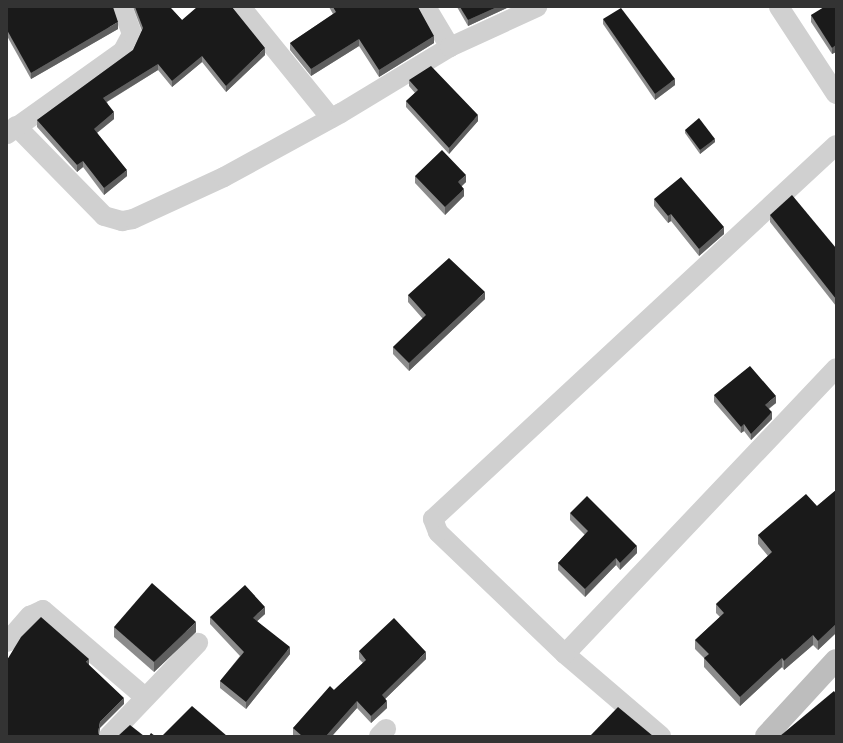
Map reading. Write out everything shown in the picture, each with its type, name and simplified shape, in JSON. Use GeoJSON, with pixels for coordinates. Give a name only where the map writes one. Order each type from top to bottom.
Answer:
{"type":"FeatureCollection","features":[{"type":"Feature","properties":{"kind":"main road"},"geometry":{"type":"LineString","coordinates":[[769,735],[836,660]]}},
{"type":"Feature","properties":{"kind":"street"},"geometry":{"type":"LineString","coordinates":[[122,7],[132,34],[123,51],[11,130],[96,210],[111,220],[122,221],[224,177],[331,118],[450,47],[537,7]]}},
{"type":"Feature","properties":{"kind":"street"},"geometry":{"type":"LineString","coordinates":[[241,7],[331,118]]}},
{"type":"Feature","properties":{"kind":"street"},"geometry":{"type":"LineString","coordinates":[[426,7],[450,47]]}},
{"type":"Feature","properties":{"kind":"street"},"geometry":{"type":"LineString","coordinates":[[779,7],[836,94]]}},
{"type":"Feature","properties":{"kind":"street"},"geometry":{"type":"LineString","coordinates":[[661,736],[566,654],[438,532],[433,519],[836,145]]}},
{"type":"Feature","properties":{"kind":"street"},"geometry":{"type":"LineString","coordinates":[[566,654],[836,368]]}},
{"type":"Feature","properties":{"kind":"street"},"geometry":{"type":"LineString","coordinates":[[7,642],[30,616],[44,610],[145,697]]}},
{"type":"Feature","properties":{"kind":"street"},"geometry":{"type":"LineString","coordinates":[[109,736],[198,643]]}},
{"type":"Feature","properties":{"kind":"building"},"geometry":{"type":"Polygon","coordinates":[[[7,7],[113,7],[118,22],[31,73],[7,30],[7,7]]]}},
{"type":"Feature","properties":{"kind":"building"},"geometry":{"type":"Polygon","coordinates":[[[135,7],[170,7],[182,20],[197,7],[232,7],[265,48],[226,86],[202,56],[172,81],[158,64],[103,98],[114,112],[94,129],[127,170],[104,188],[83,161],[77,165],[37,120],[133,50],[143,28],[135,7]]]}},
{"type":"Feature","properties":{"kind":"building"},"geometry":{"type":"Polygon","coordinates":[[[333,7],[418,7],[434,36],[379,70],[359,39],[311,69],[290,43],[336,12],[333,7]]]}},
{"type":"Feature","properties":{"kind":"building"},"geometry":{"type":"Polygon","coordinates":[[[460,7],[497,7],[468,20],[460,7]]]}},
{"type":"Feature","properties":{"kind":"building"},"geometry":{"type":"Polygon","coordinates":[[[824,7],[836,7],[836,45],[832,48],[811,15],[824,7]]]}},
{"type":"Feature","properties":{"kind":"building"},"geometry":{"type":"Polygon","coordinates":[[[621,8],[675,79],[655,94],[603,19],[621,8]]]}},
{"type":"Feature","properties":{"kind":"building"},"geometry":{"type":"Polygon","coordinates":[[[431,66],[478,115],[449,148],[406,101],[418,90],[409,80],[431,66]]]}},
{"type":"Feature","properties":{"kind":"building"},"geometry":{"type":"Polygon","coordinates":[[[699,118],[715,139],[700,150],[685,130],[699,118]]]}},
{"type":"Feature","properties":{"kind":"building"},"geometry":{"type":"Polygon","coordinates":[[[442,150],[466,175],[458,182],[464,189],[445,207],[415,176],[442,150]]]}},
{"type":"Feature","properties":{"kind":"building"},"geometry":{"type":"Polygon","coordinates":[[[681,177],[724,227],[699,249],[671,214],[668,216],[654,199],[681,177]]]}},
{"type":"Feature","properties":{"kind":"building"},"geometry":{"type":"Polygon","coordinates":[[[792,195],[836,248],[836,299],[770,215],[792,195]]]}},
{"type":"Feature","properties":{"kind":"building"},"geometry":{"type":"Polygon","coordinates":[[[449,258],[485,292],[409,363],[393,347],[426,315],[408,295],[449,258]]]}},
{"type":"Feature","properties":{"kind":"building"},"geometry":{"type":"Polygon","coordinates":[[[750,366],[776,396],[765,405],[772,412],[751,434],[744,424],[741,427],[714,395],[750,366]]]}},
{"type":"Feature","properties":{"kind":"building"},"geometry":{"type":"Polygon","coordinates":[[[836,490],[836,624],[818,641],[813,635],[784,661],[782,658],[740,697],[704,658],[709,654],[695,640],[724,613],[716,604],[772,552],[758,535],[806,494],[817,506],[836,490]]]}},
{"type":"Feature","properties":{"kind":"building"},"geometry":{"type":"Polygon","coordinates":[[[587,496],[637,546],[620,563],[616,558],[585,589],[558,563],[588,531],[570,513],[587,496]]]}},
{"type":"Feature","properties":{"kind":"building"},"geometry":{"type":"Polygon","coordinates":[[[152,583],[196,622],[154,662],[114,627],[152,583]]]}},
{"type":"Feature","properties":{"kind":"building"},"geometry":{"type":"Polygon","coordinates":[[[245,585],[265,607],[253,618],[290,647],[246,702],[220,681],[244,652],[210,617],[245,585]]]}},
{"type":"Feature","properties":{"kind":"building"},"geometry":{"type":"Polygon","coordinates":[[[41,617],[89,659],[86,662],[124,698],[100,722],[98,733],[100,736],[7,736],[7,660],[21,637],[41,617]]]}},
{"type":"Feature","properties":{"kind":"building"},"geometry":{"type":"Polygon","coordinates":[[[394,618],[426,652],[382,695],[387,701],[371,716],[357,701],[326,736],[302,736],[293,728],[330,686],[334,690],[366,660],[359,651],[394,618]]]}},
{"type":"Feature","properties":{"kind":"building"},"geometry":{"type":"Polygon","coordinates":[[[834,691],[836,694],[836,736],[780,736],[834,691]]]}},
{"type":"Feature","properties":{"kind":"building"},"geometry":{"type":"Polygon","coordinates":[[[192,706],[227,736],[162,736],[192,706]]]}},
{"type":"Feature","properties":{"kind":"building"},"geometry":{"type":"Polygon","coordinates":[[[618,707],[653,736],[591,735],[618,707]]]}},
{"type":"Feature","properties":{"kind":"building"},"geometry":{"type":"Polygon","coordinates":[[[130,725],[144,736],[118,736],[130,725]]]}}]}
